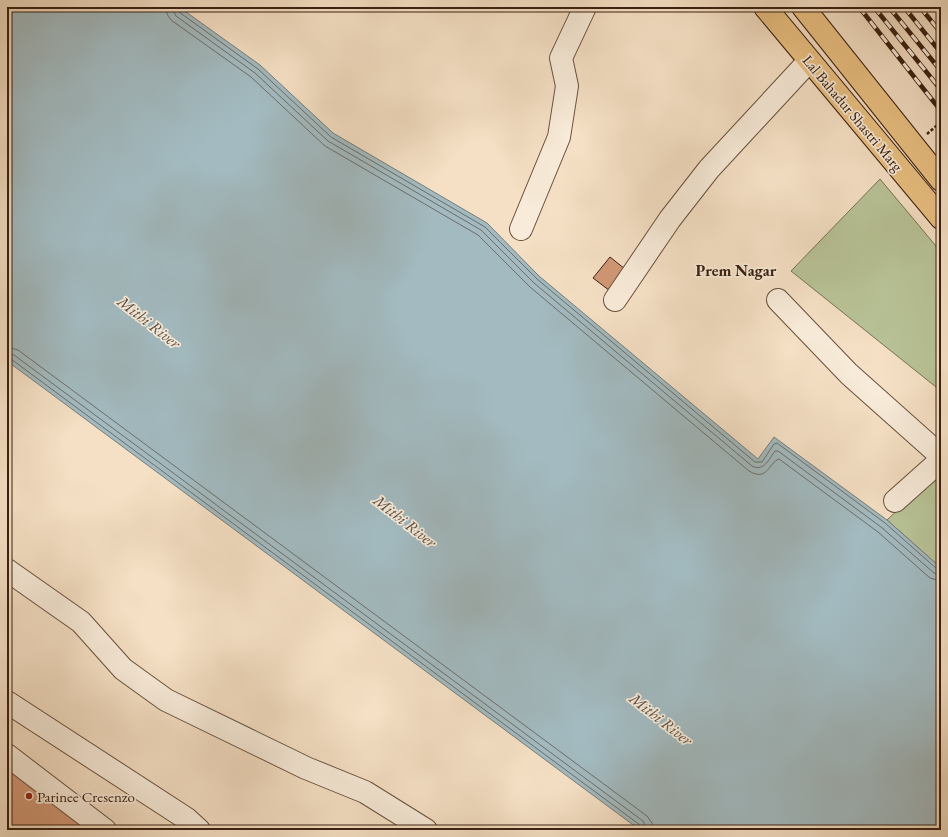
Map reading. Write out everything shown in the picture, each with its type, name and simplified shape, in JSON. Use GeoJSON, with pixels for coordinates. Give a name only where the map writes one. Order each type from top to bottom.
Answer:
{"type":"FeatureCollection","features":[{"type":"Feature","properties":{"kind":"main road","name":"Lal Bahadur Shastri Marg"},"geometry":{"type":"LineString","coordinates":[[765,7],[941,218]]}},
{"type":"Feature","properties":{"kind":"main road","name":"Lal Bahadur Shastri Marg"},"geometry":{"type":"LineString","coordinates":[[803,7],[941,180]]}},
{"type":"Feature","properties":{"kind":"street"},"geometry":{"type":"LineString","coordinates":[[521,229],[559,137],[567,86],[561,58],[585,7]]}},
{"type":"Feature","properties":{"kind":"street"},"geometry":{"type":"LineString","coordinates":[[615,300],[670,219],[709,168],[809,61]]}},
{"type":"Feature","properties":{"kind":"street"},"geometry":{"type":"LineString","coordinates":[[778,300],[849,374],[941,456]]}},
{"type":"Feature","properties":{"kind":"street"},"geometry":{"type":"LineString","coordinates":[[895,501],[941,460]]}},
{"type":"Feature","properties":{"kind":"street"},"geometry":{"type":"LineString","coordinates":[[7,570],[81,622],[123,669],[166,700],[306,768],[365,792],[426,830]]}},
{"type":"Feature","properties":{"kind":"street"},"geometry":{"type":"LineString","coordinates":[[7,702],[188,826]]}},
{"type":"Feature","properties":{"kind":"street"},"geometry":{"type":"LineString","coordinates":[[7,755],[105,830]]}},
{"type":"Feature","properties":{"kind":"path"},"geometry":{"type":"LineString","coordinates":[[925,136],[941,122]]}},
{"type":"Feature","properties":{"kind":"green space"},"geometry":{"type":"Polygon","coordinates":[[[880,179],[941,252],[941,391],[791,271],[880,179]]]}},
{"type":"Feature","properties":{"kind":"green space"},"geometry":{"type":"Polygon","coordinates":[[[941,470],[941,568],[887,520],[941,470]]]}},
{"type":"Feature","properties":{"kind":"water","name":"Mithi River"},"geometry":{"type":"Polygon","coordinates":[[[7,7],[179,7],[260,65],[333,133],[487,223],[539,276],[758,459],[774,437],[887,520],[941,568],[941,830],[640,830],[7,361],[7,7]]]}},
{"type":"Feature","properties":{"kind":"building"},"geometry":{"type":"Polygon","coordinates":[[[610,257],[630,273],[614,294],[593,278],[610,257]]]}},
{"type":"Feature","properties":{"kind":"building","name":"Parinee Cresenzo"},"geometry":{"type":"Polygon","coordinates":[[[7,763],[96,830],[7,830],[7,763]]]}},
{"type":"Feature","properties":{"kind":"railway"},"geometry":{"type":"LineString","coordinates":[[859,7],[941,111]]}},
{"type":"Feature","properties":{"kind":"railway"},"geometry":{"type":"LineString","coordinates":[[874,7],[941,90]]}},
{"type":"Feature","properties":{"kind":"railway"},"geometry":{"type":"LineString","coordinates":[[889,7],[941,71]]}},
{"type":"Feature","properties":{"kind":"railway"},"geometry":{"type":"LineString","coordinates":[[904,7],[941,53]]}},
{"type":"Feature","properties":{"kind":"railway"},"geometry":{"type":"LineString","coordinates":[[920,7],[941,33]]}},
{"type":"Feature","properties":{"kind":"railway"},"geometry":{"type":"LineString","coordinates":[[937,7],[941,12]]}},
{"type":"Feature","properties":{"kind":"place","name":"Parinee Cresenzo"},"geometry":{"type":"Point","coordinates":[29,796]}},
{"type":"Feature","properties":{"kind":"district","name":"Prem Nagar"},"geometry":{"type":"Point","coordinates":[736,270]}}]}
